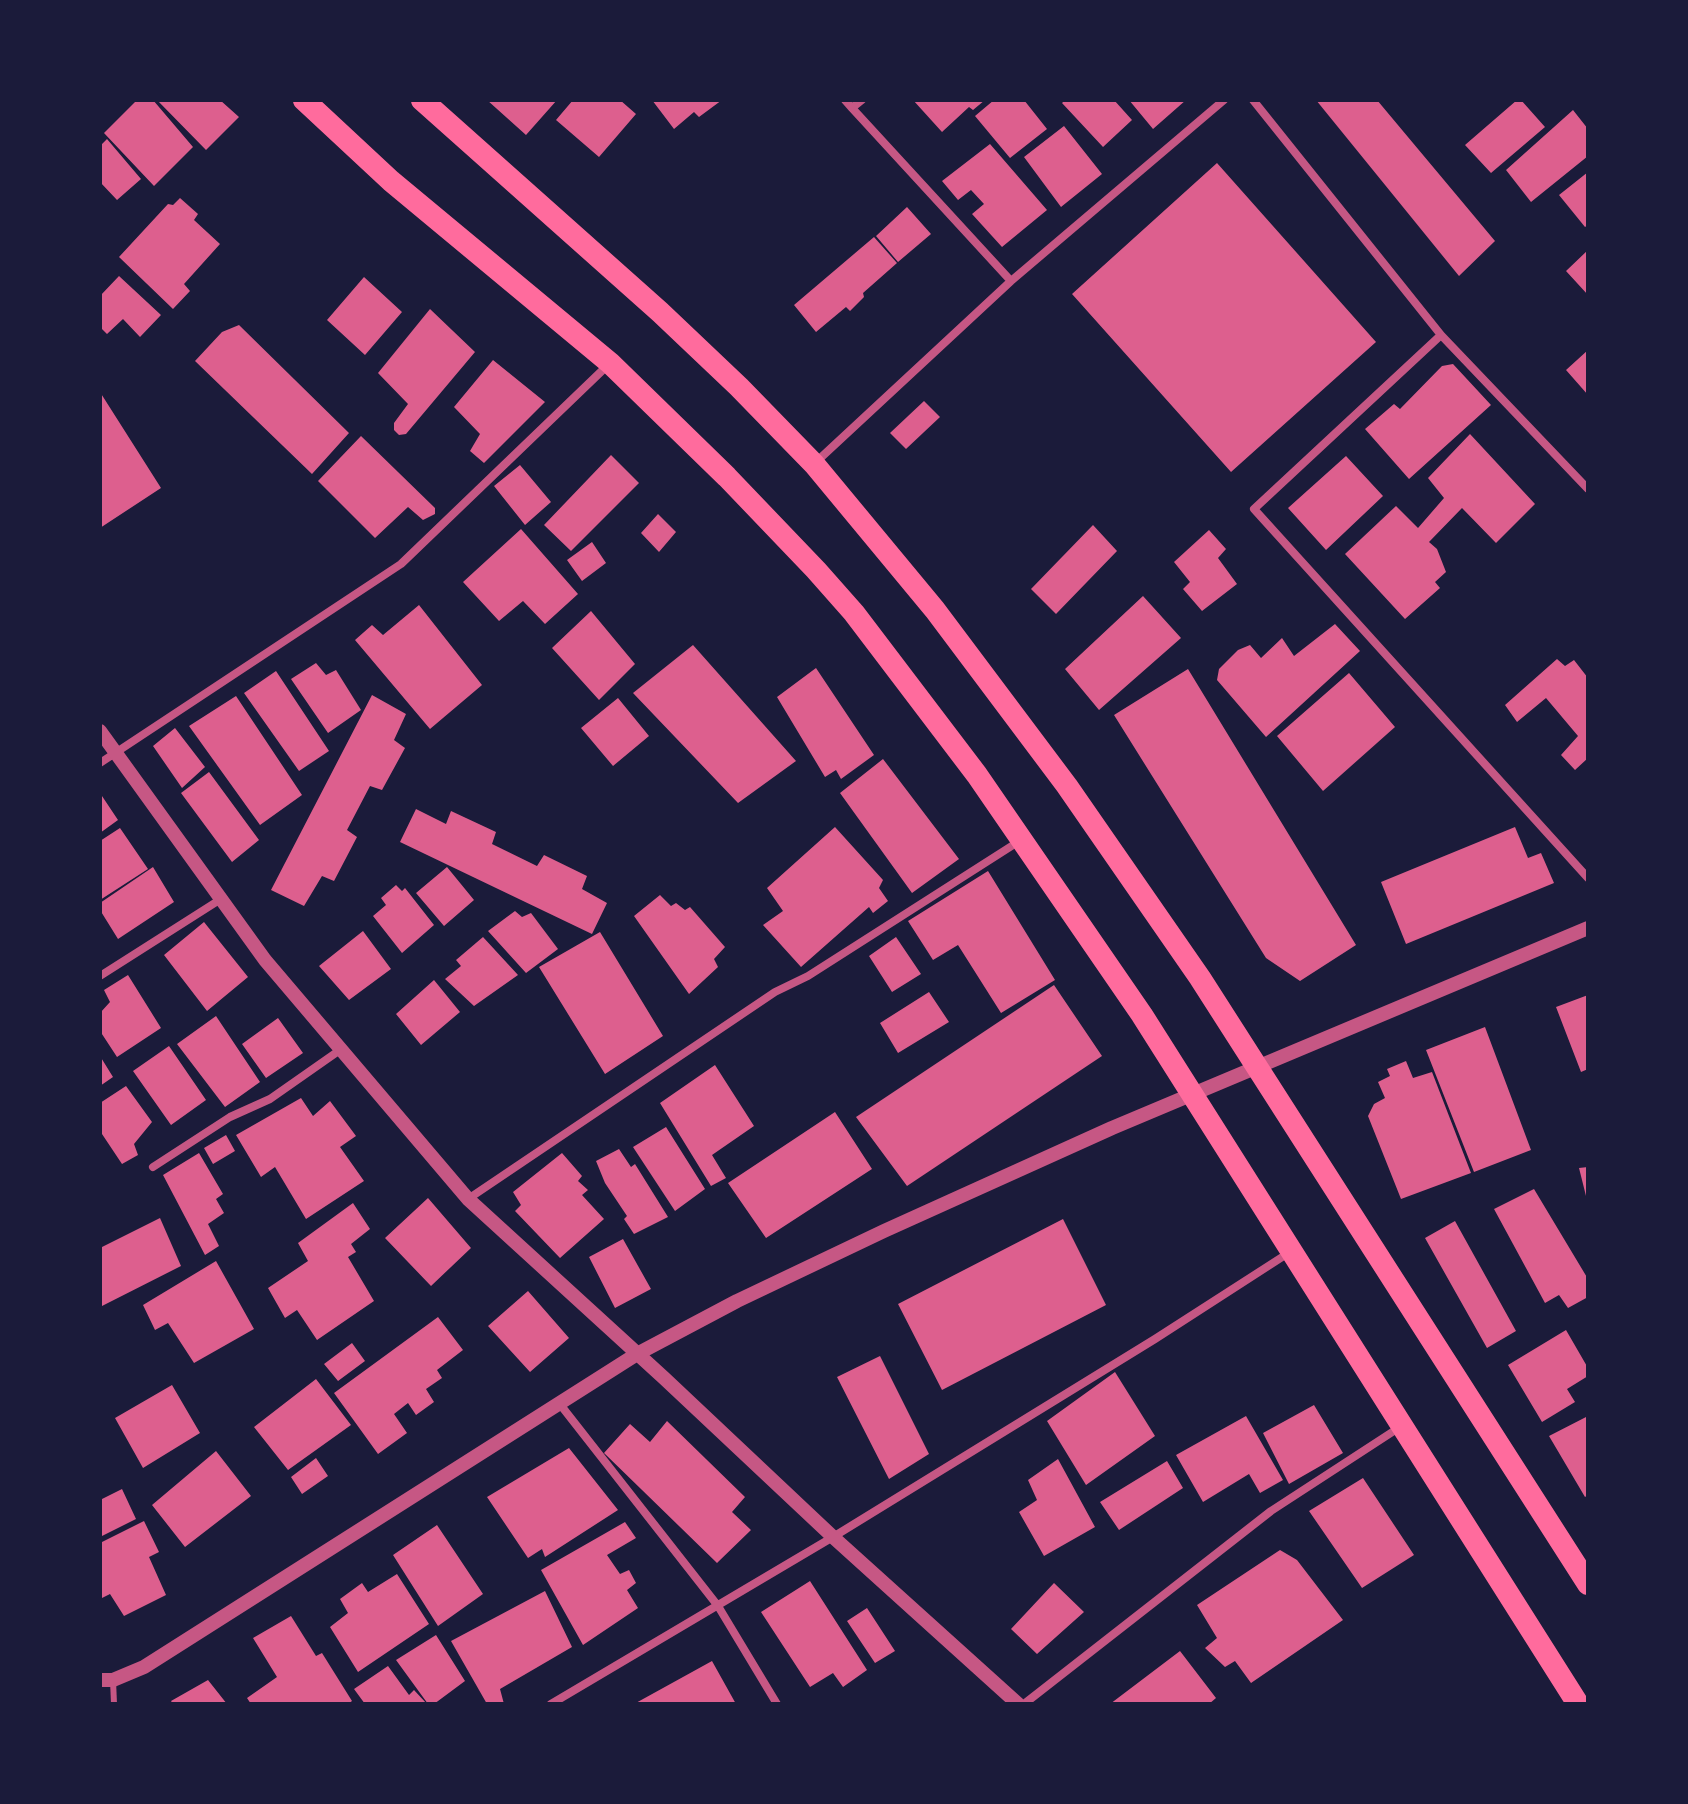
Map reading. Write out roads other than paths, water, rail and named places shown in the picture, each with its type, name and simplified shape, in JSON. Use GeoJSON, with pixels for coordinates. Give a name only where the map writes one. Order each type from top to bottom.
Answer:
{"type":"FeatureCollection","features":[{"type":"Feature","properties":{"kind":"highway"},"geometry":{"type":"LineString","coordinates":[[304,100],[391,181],[610,363],[727,477],[854,613],[977,775],[1142,1015],[1578,1704]]}},
{"type":"Feature","properties":{"kind":"highway"},"geometry":{"type":"LineString","coordinates":[[422,100],[660,312],[739,387],[814,464],[935,610],[1067,786],[1258,1065],[1588,1584]]}},
{"type":"Feature","properties":{"kind":"street"},"geometry":{"type":"LineString","coordinates":[[845,100],[1011,281]]}},
{"type":"Feature","properties":{"kind":"street"},"geometry":{"type":"LineString","coordinates":[[852,108],[862,100]]}},
{"type":"Feature","properties":{"kind":"street"},"geometry":{"type":"LineString","coordinates":[[814,464],[1011,281],[1224,100]]}},
{"type":"Feature","properties":{"kind":"street"},"geometry":{"type":"LineString","coordinates":[[1253,100],[1441,335],[1588,489]]}},
{"type":"Feature","properties":{"kind":"street"},"geometry":{"type":"LineString","coordinates":[[1441,335],[1254,509],[1588,878]]}},
{"type":"Feature","properties":{"kind":"street"},"geometry":{"type":"LineString","coordinates":[[100,763],[401,564],[610,363]]}},
{"type":"Feature","properties":{"kind":"street"},"geometry":{"type":"LineString","coordinates":[[100,731],[265,960],[468,1199],[1018,1704]]}},
{"type":"Feature","properties":{"kind":"street"},"geometry":{"type":"LineString","coordinates":[[468,1199],[775,992],[808,976],[1022,840]]}},
{"type":"Feature","properties":{"kind":"street"},"geometry":{"type":"LineString","coordinates":[[100,976],[221,899]]}},
{"type":"Feature","properties":{"kind":"street"},"geometry":{"type":"LineString","coordinates":[[106,1680],[144,1667],[637,1354],[737,1301],[871,1237],[1258,1065],[1588,928]]}},
{"type":"Feature","properties":{"kind":"street"},"geometry":{"type":"LineString","coordinates":[[153,1167],[230,1117],[270,1099],[340,1050]]}},
{"type":"Feature","properties":{"kind":"street"},"geometry":{"type":"LineString","coordinates":[[551,1704],[833,1537],[1155,1339],[1290,1251]]}},
{"type":"Feature","properties":{"kind":"street"},"geometry":{"type":"LineString","coordinates":[[559,1403],[718,1606],[777,1704]]}},
{"type":"Feature","properties":{"kind":"street"},"geometry":{"type":"LineString","coordinates":[[1024,1704],[1271,1511],[1401,1427]]}},
{"type":"Feature","properties":{"kind":"lane"},"geometry":{"type":"LineString","coordinates":[[106,1680],[114,1704]]}}]}
